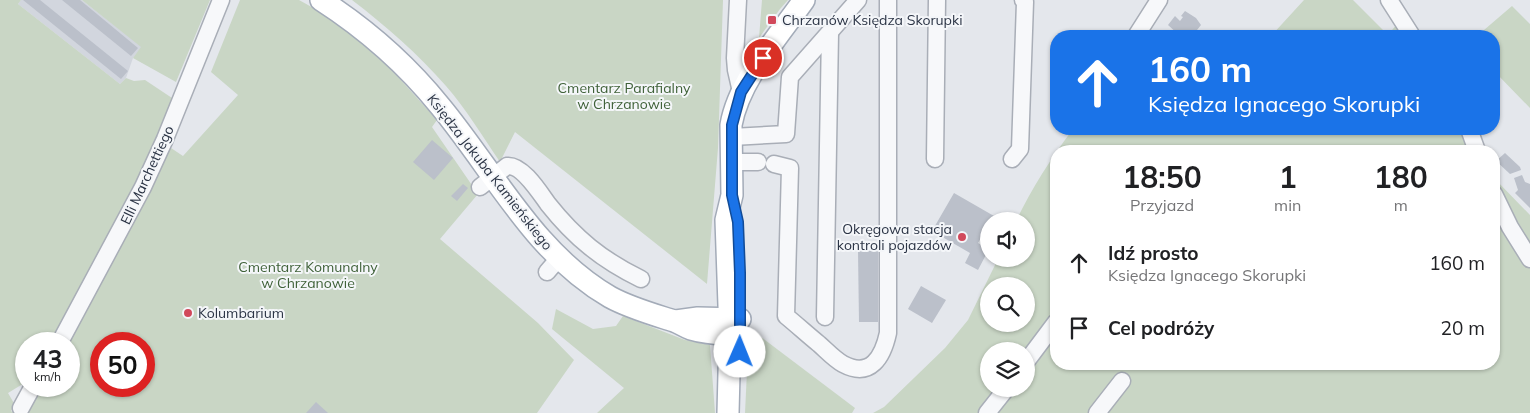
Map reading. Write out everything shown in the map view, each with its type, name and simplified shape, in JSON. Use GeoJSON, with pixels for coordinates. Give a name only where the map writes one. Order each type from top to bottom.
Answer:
{"type":"FeatureCollection","features":[{"type":"Feature","properties":{"kind":"main road","name":"Księdza Jakuba Kamieńskiego"},"geometry":{"type":"LineString","coordinates":[[321,0],[368,34],[410,72],[441,107],[486,182],[534,232],[553,265],[576,273],[609,296],[690,329],[705,333],[725,324]]}},
{"type":"Feature","properties":{"kind":"main road"},"geometry":{"type":"LineString","coordinates":[[725,324],[740,273],[738,222],[732,195],[733,115],[741,92],[804,0]]}},
{"type":"Feature","properties":{"kind":"main road"},"geometry":{"type":"LineString","coordinates":[[728,413],[725,324],[726,220],[732,195]]}},
{"type":"Feature","properties":{"kind":"main road"},"geometry":{"type":"LineString","coordinates":[[727,264],[719,292],[738,413]]}},
{"type":"Feature","properties":{"kind":"main road","name":"Księdza Jakuba Kamieńskiego"},"geometry":{"type":"LineString","coordinates":[[674,321],[725,324]]}},
{"type":"Feature","properties":{"kind":"street","name":"Elli Marchettiego"},"geometry":{"type":"LineString","coordinates":[[65,332],[143,187],[165,139],[221,0]]}},
{"type":"Feature","properties":{"kind":"street"},"geometry":{"type":"LineString","coordinates":[[738,0],[736,70],[741,92]]}},
{"type":"Feature","properties":{"kind":"street"},"geometry":{"type":"LineString","coordinates":[[732,137],[786,134],[790,77],[858,0]]}},
{"type":"Feature","properties":{"kind":"street"},"geometry":{"type":"LineString","coordinates":[[732,162],[766,163],[790,168],[786,316],[843,364],[862,369],[871,366],[880,358],[885,348],[888,333],[888,0]]}},
{"type":"Feature","properties":{"kind":"street"},"geometry":{"type":"LineString","coordinates":[[935,159],[937,0]]}},
{"type":"Feature","properties":{"kind":"street"},"geometry":{"type":"LineString","coordinates":[[1012,159],[1020,149],[1026,2],[1023,0]]}},
{"type":"Feature","properties":{"kind":"street"},"geometry":{"type":"LineString","coordinates":[[1140,30],[1160,0]]}},
{"type":"Feature","properties":{"kind":"street"},"geometry":{"type":"LineString","coordinates":[[1389,0],[1408,30]]}},
{"type":"Feature","properties":{"kind":"street"},"geometry":{"type":"LineString","coordinates":[[825,317],[830,33]]}},
{"type":"Feature","properties":{"kind":"street"},"geometry":{"type":"LineString","coordinates":[[736,50],[748,63],[757,62],[763,58]]}},
{"type":"Feature","properties":{"kind":"street"},"geometry":{"type":"LineString","coordinates":[[486,182],[507,166],[517,168],[534,185],[564,223],[599,255],[641,279]]}},
{"type":"Feature","properties":{"kind":"street"},"geometry":{"type":"LineString","coordinates":[[1500,206],[1510,227],[1530,259]]}},
{"type":"Feature","properties":{"kind":"street"},"geometry":{"type":"LineString","coordinates":[[1035,350],[1050,330]]}},
{"type":"Feature","properties":{"kind":"street"},"geometry":{"type":"LineString","coordinates":[[1097,413],[1122,381]]}},
{"type":"Feature","properties":{"kind":"street"},"geometry":{"type":"LineString","coordinates":[[987,413],[1000,397]]}},
{"type":"Feature","properties":{"kind":"shaded area"},"geometry":{"type":"Polygon","coordinates":[[[21,0],[82,0],[142,47],[133,58],[126,78],[120,84],[18,4],[21,0]]]}},
{"type":"Feature","properties":{"kind":"green space"},"geometry":{"type":"Polygon","coordinates":[[[0,0],[21,0],[18,4],[120,84],[126,78],[134,81],[145,80],[172,98],[161,132],[57,332],[15,332],[15,389],[8,393],[15,405],[11,411],[14,413],[0,413],[0,0]]]}},
{"type":"Feature","properties":{"kind":"green space"},"geometry":{"type":"Polygon","coordinates":[[[82,0],[210,0],[176,82],[133,58],[141,47],[82,0]]]}},
{"type":"Feature","properties":{"kind":"green space","name":"Cmentarz Komunalny w Chrzanowie"},"geometry":{"type":"Polygon","coordinates":[[[240,0],[299,0],[348,32],[390,68],[437,120],[432,127],[478,194],[440,239],[538,323],[574,360],[537,413],[22,413],[32,397],[80,397],[80,332],[70,332],[168,146],[183,156],[238,95],[211,72],[240,0]]]}},
{"type":"Feature","properties":{"kind":"green space","name":"Cmentarz Parafialny w Chrzanowie"},"geometry":{"type":"Polygon","coordinates":[[[352,0],[723,0],[718,148],[707,284],[515,132],[500,162],[446,86],[401,41],[352,0]]]}},
{"type":"Feature","properties":{"kind":"green space"},"geometry":{"type":"Polygon","coordinates":[[[762,0],[788,0],[759,38],[762,0]]]}},
{"type":"Feature","properties":{"kind":"green space"},"geometry":{"type":"Polygon","coordinates":[[[1304,0],[1353,0],[1383,30],[1276,30],[1304,0]]]}},
{"type":"Feature","properties":{"kind":"green space"},"geometry":{"type":"Polygon","coordinates":[[[1512,6],[1530,24],[1530,108],[1500,77],[1500,30],[1484,30],[1512,6]]]}},
{"type":"Feature","properties":{"kind":"green space"},"geometry":{"type":"Polygon","coordinates":[[[1397,24],[1402,30],[1392,30],[1397,24]]]}},
{"type":"Feature","properties":{"kind":"green space"},"geometry":{"type":"Polygon","coordinates":[[[1069,135],[1475,135],[1479,145],[1061,145],[1069,135]]]}},
{"type":"Feature","properties":{"kind":"green space"},"geometry":{"type":"Polygon","coordinates":[[[1050,162],[1050,370],[1500,370],[1500,184],[1530,215],[1530,413],[873,413],[884,407],[945,348],[968,320],[980,296],[980,332],[1035,332],[1035,277],[989,277],[994,267],[1035,267],[1035,212],[1021,212],[1050,162]]]}},
{"type":"Feature","properties":{"kind":"green space"},"geometry":{"type":"Polygon","coordinates":[[[556,309],[593,329],[616,326],[623,316],[685,340],[710,345],[715,413],[597,413],[624,388],[552,329],[556,309]]]}},
{"type":"Feature","properties":{"kind":"green space"},"geometry":{"type":"Polygon","coordinates":[[[749,328],[855,408],[852,413],[745,413],[749,328]]]}},
{"type":"Feature","properties":{"kind":"building"},"geometry":{"type":"Polygon","coordinates":[[[23,0],[40,0],[128,71],[121,79],[23,0]]]}},
{"type":"Feature","properties":{"kind":"building"},"geometry":{"type":"Polygon","coordinates":[[[62,0],[80,0],[138,48],[131,56],[62,0]]]}},
{"type":"Feature","properties":{"kind":"building"},"geometry":{"type":"Polygon","coordinates":[[[1185,11],[1196,18],[1201,25],[1197,30],[1174,30],[1168,25],[1175,16],[1180,21],[1183,17],[1181,16],[1185,11]]]}},
{"type":"Feature","properties":{"kind":"building"},"geometry":{"type":"Polygon","coordinates":[[[432,140],[453,158],[434,180],[413,162],[432,140]]]}},
{"type":"Feature","properties":{"kind":"building"},"geometry":{"type":"Polygon","coordinates":[[[1505,153],[1521,170],[1510,174],[1500,165],[1500,157],[1505,153]]]}},
{"type":"Feature","properties":{"kind":"building"},"geometry":{"type":"Polygon","coordinates":[[[1522,175],[1525,182],[1530,184],[1530,208],[1515,193],[1518,190],[1514,178],[1522,175]]]}},
{"type":"Feature","properties":{"kind":"building"},"geometry":{"type":"Polygon","coordinates":[[[463,184],[468,188],[457,201],[451,196],[463,184]]]}},
{"type":"Feature","properties":{"kind":"building","name":"Okręgowa stacja kontroli pojazdów"},"geometry":{"type":"Polygon","coordinates":[[[954,193],[987,212],[980,212],[980,240],[978,243],[980,244],[980,266],[978,270],[965,263],[970,253],[932,231],[954,193]]]}},
{"type":"Feature","properties":{"kind":"building"},"geometry":{"type":"Polygon","coordinates":[[[858,251],[878,251],[878,322],[859,322],[858,251]]]}},
{"type":"Feature","properties":{"kind":"building"},"geometry":{"type":"Polygon","coordinates":[[[921,286],[946,300],[932,323],[908,309],[921,286]]]}},
{"type":"Feature","properties":{"kind":"building"},"geometry":{"type":"Polygon","coordinates":[[[316,402],[328,413],[306,413],[316,402]]]}},
{"type":"Feature","properties":{"kind":"place","name":"Chrzanów Księdza Skorupki"},"geometry":{"type":"Point","coordinates":[772,20]}},
{"type":"Feature","properties":{"kind":"place","name":"Okręgowa stacja kontroli pojazdów"},"geometry":{"type":"Point","coordinates":[962,237]}},
{"type":"Feature","properties":{"kind":"place","name":"Kolumbarium"},"geometry":{"type":"Point","coordinates":[188,313]}},
{"type":"Feature","properties":{"kind":"route"},"geometry":{"type":"LineString","coordinates":[[740,352],[740,273],[738,222],[732,195],[732,125],[733,115],[741,92],[763,58]]}}]}
